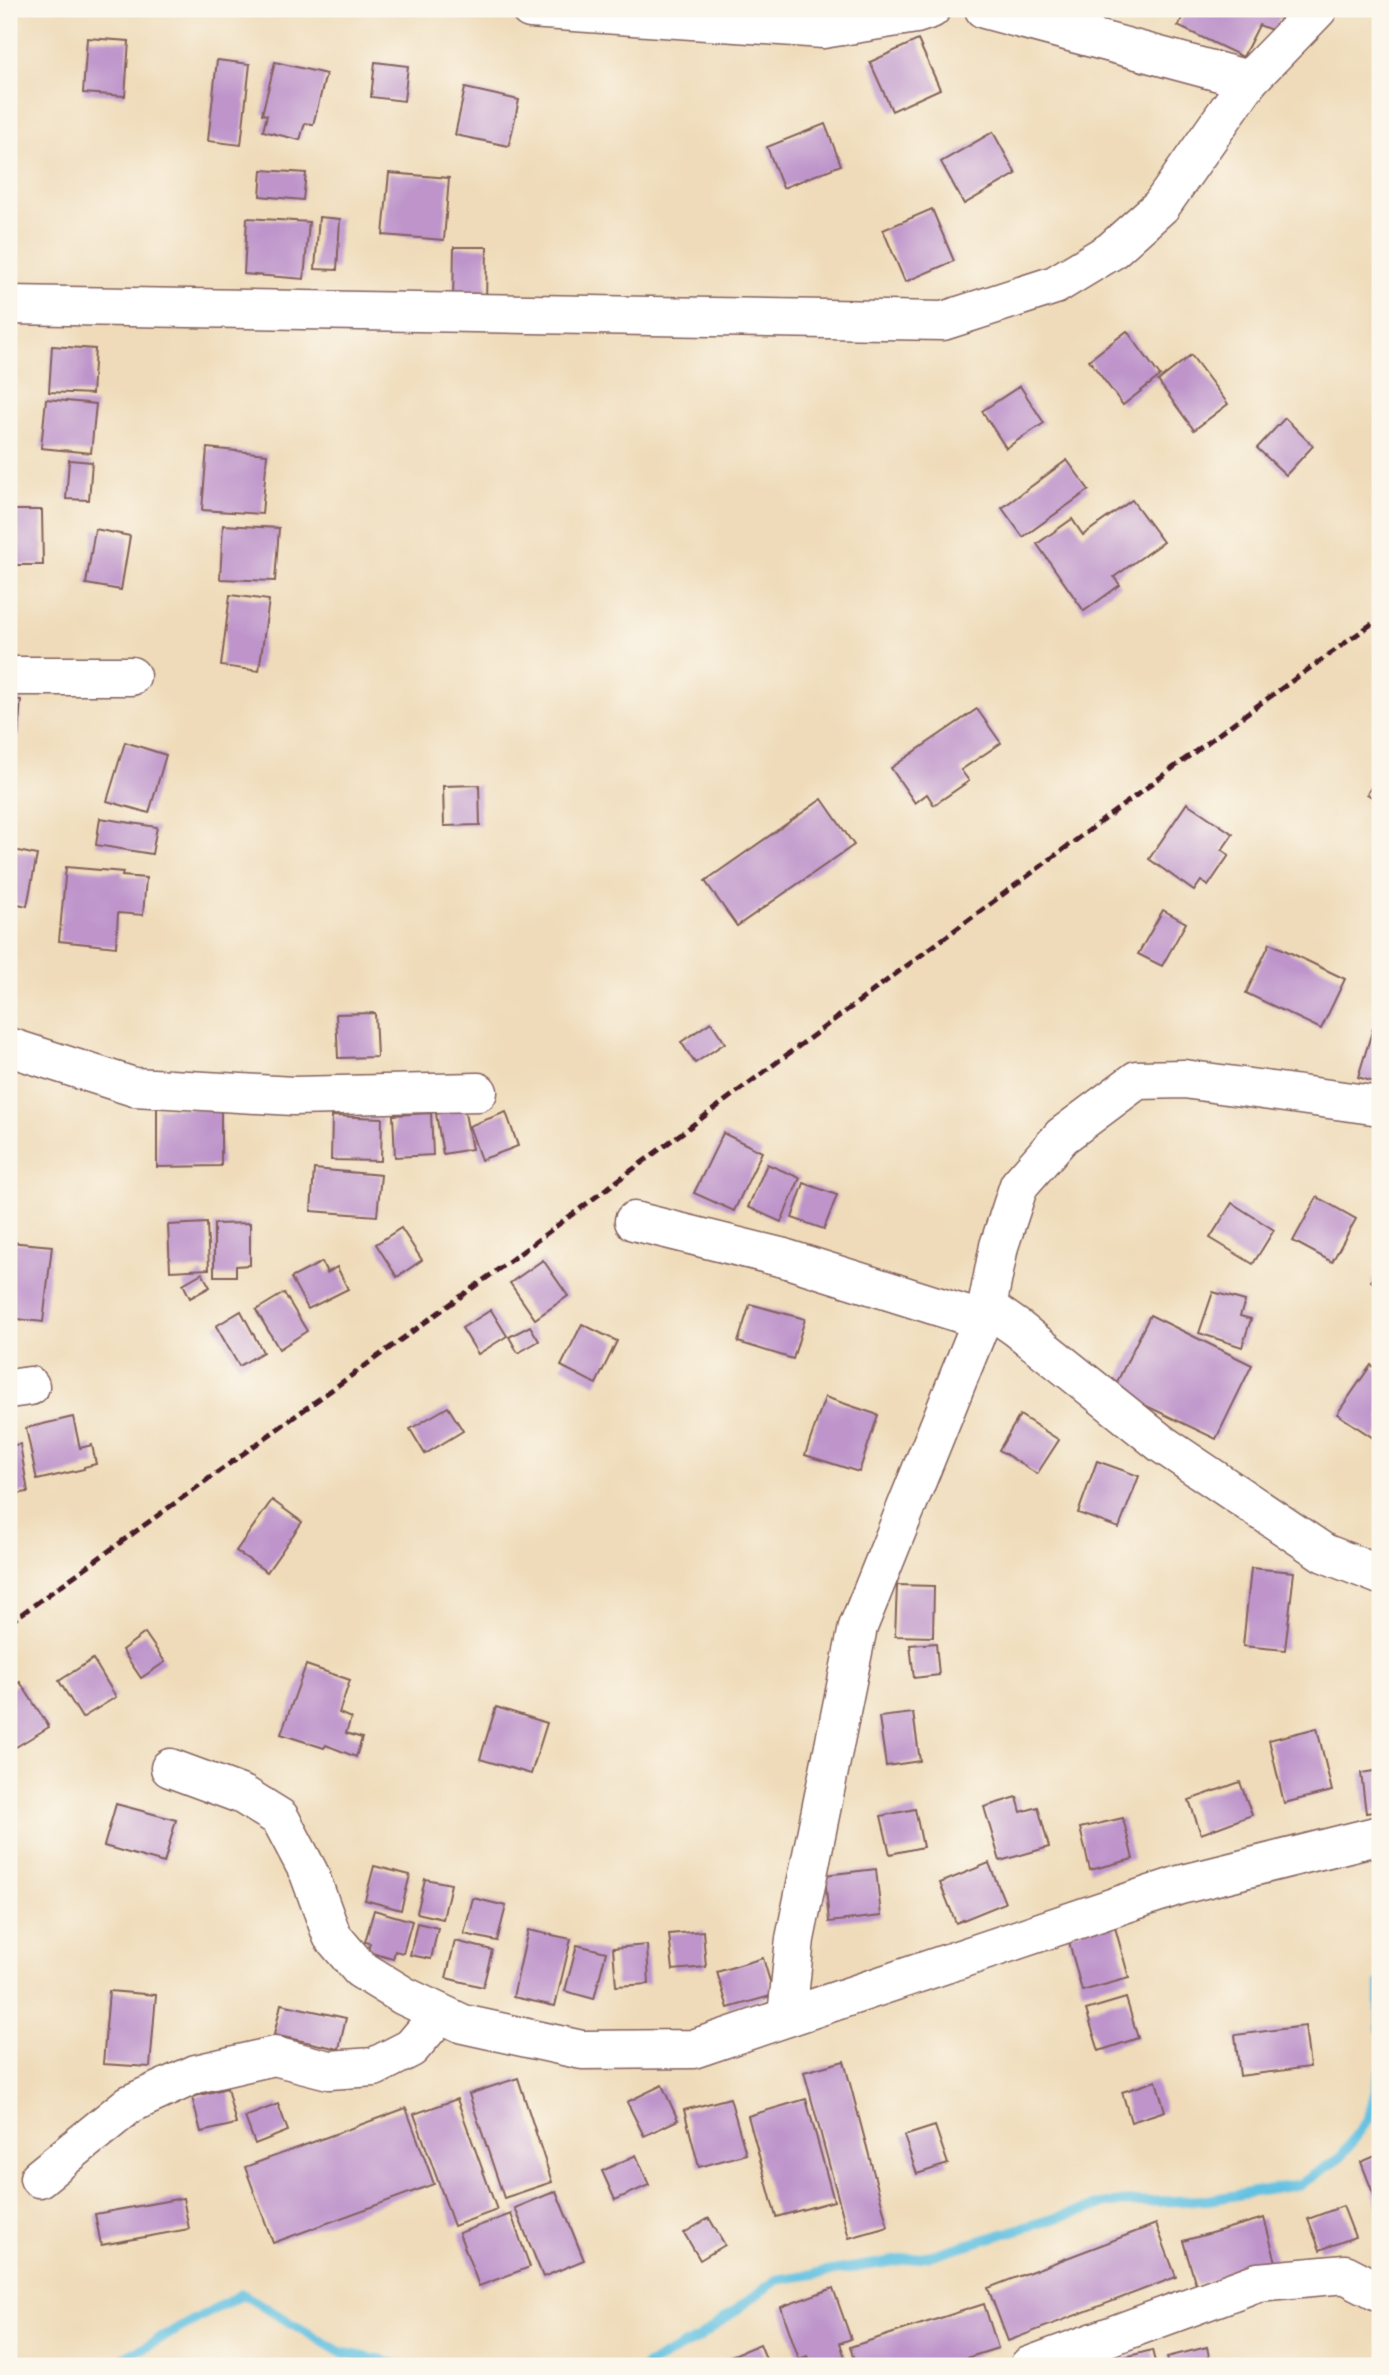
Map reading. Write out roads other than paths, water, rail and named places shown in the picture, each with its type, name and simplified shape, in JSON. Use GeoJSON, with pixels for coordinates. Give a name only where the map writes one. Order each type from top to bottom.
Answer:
{"type":"FeatureCollection","features":[{"type":"Feature","properties":{"kind":"street"},"geometry":{"type":"LineString","coordinates":[[530,9],[822,29],[916,14],[931,9]]}},
{"type":"Feature","properties":{"kind":"street"},"geometry":{"type":"LineString","coordinates":[[985,9],[1249,80]]}},
{"type":"Feature","properties":{"kind":"street"},"geometry":{"type":"LineString","coordinates":[[9,305],[943,321],[1055,285],[1111,251],[1161,206],[1249,80],[1318,9]]}},
{"type":"Feature","properties":{"kind":"street"},"geometry":{"type":"LineString","coordinates":[[9,676],[131,676]]}},
{"type":"Feature","properties":{"kind":"street"},"geometry":{"type":"LineString","coordinates":[[9,1047],[134,1087],[293,1096],[478,1092]]}},
{"type":"Feature","properties":{"kind":"street"},"geometry":{"type":"LineString","coordinates":[[787,2016],[795,1938],[858,1627],[984,1313],[999,1246],[1019,1185],[1062,1136],[1137,1080],[1184,1080],[1380,1106]]}},
{"type":"Feature","properties":{"kind":"street"},"geometry":{"type":"LineString","coordinates":[[634,1221],[784,1258],[984,1313],[1017,1328],[1173,1451],[1324,1553],[1380,1575]]}},
{"type":"Feature","properties":{"kind":"street"},"geometry":{"type":"LineString","coordinates":[[170,1768],[243,1795],[280,1818],[309,1873],[332,1937],[360,1969],[404,1996],[463,2024],[582,2050],[693,2049],[1180,1885],[1380,1835]]}},
{"type":"Feature","properties":{"kind":"street"},"geometry":{"type":"LineString","coordinates":[[39,2178],[130,2104],[196,2074],[274,2056],[329,2070],[374,2067],[411,2048],[440,2014]]}},
{"type":"Feature","properties":{"kind":"street"},"geometry":{"type":"LineString","coordinates":[[1033,2366],[1258,2281],[1345,2274],[1380,2292]]}},
{"type":"Feature","properties":{"kind":"waterway"},"geometry":{"type":"LineString","coordinates":[[1380,1983],[1380,2029]]}},
{"type":"Feature","properties":{"kind":"waterway"},"geometry":{"type":"LineString","coordinates":[[646,2366],[699,2338],[776,2280],[932,2255],[1107,2203],[1208,2200],[1301,2184],[1341,2157],[1369,2118],[1380,2072]]}},
{"type":"Feature","properties":{"kind":"waterway"},"geometry":{"type":"LineString","coordinates":[[110,2366],[242,2294],[340,2352],[406,2366]]}},
{"type":"Feature","properties":{"kind":"waterway"},"geometry":{"type":"LineString","coordinates":[[9,2363],[59,2366]]}},
{"type":"Feature","properties":{"kind":"railway"},"geometry":{"type":"LineString","coordinates":[[9,1623],[496,1271],[1243,716],[1380,618]]}}]}
